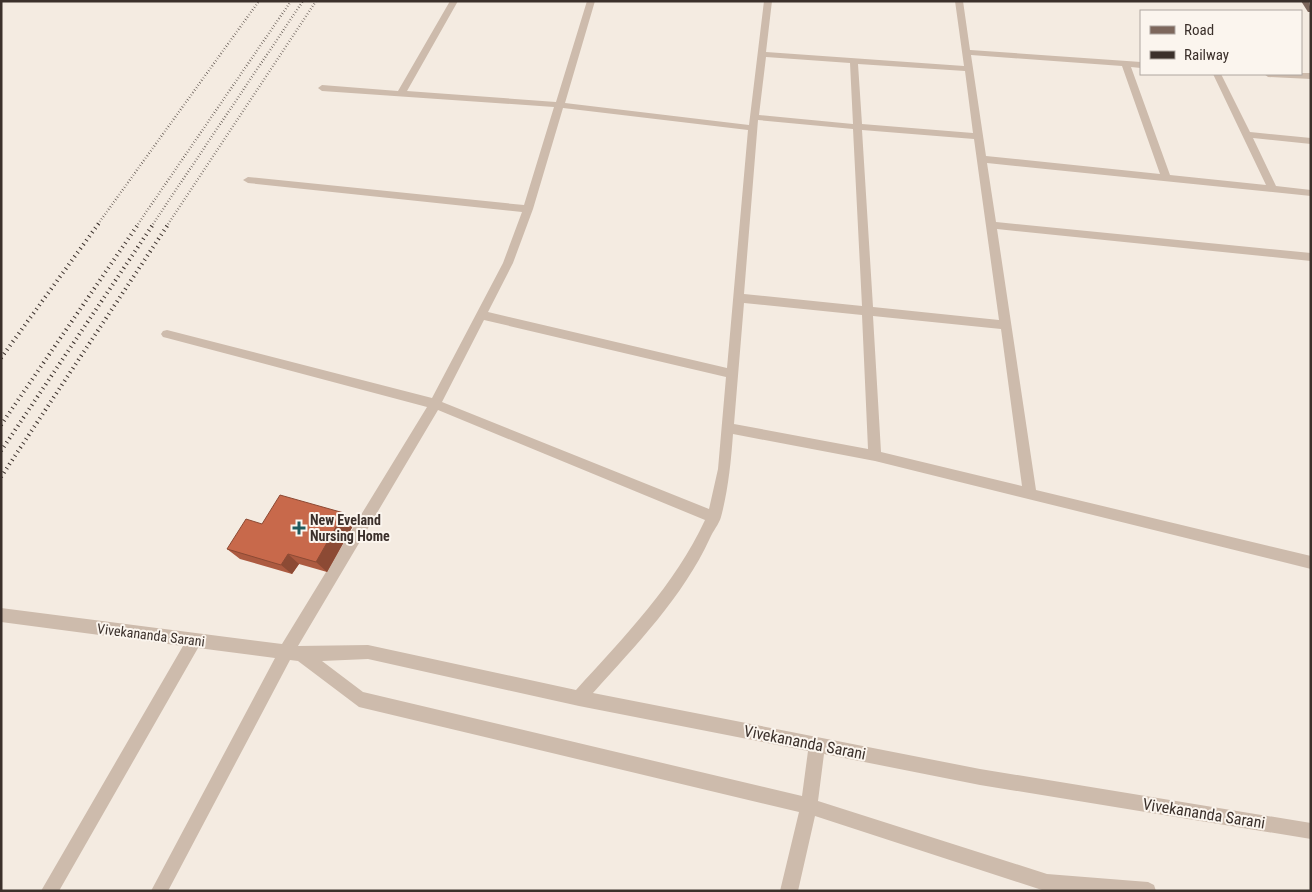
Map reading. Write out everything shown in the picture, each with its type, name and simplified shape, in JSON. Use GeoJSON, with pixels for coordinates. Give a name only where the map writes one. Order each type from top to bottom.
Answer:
{"type":"FeatureCollection","features":[{"type":"Feature","properties":{"kind":"main road"},"geometry":{"type":"LineString","coordinates":[[1305,1],[1311,10]]}},
{"type":"Feature","properties":{"kind":"street"},"geometry":{"type":"LineString","coordinates":[[401,94],[454,1]]}},
{"type":"Feature","properties":{"kind":"street"},"geometry":{"type":"LineString","coordinates":[[158,891],[435,404],[508,263],[528,208],[591,1]]}},
{"type":"Feature","properties":{"kind":"street"},"geometry":{"type":"LineString","coordinates":[[579,698],[645,624],[681,579],[714,517],[724,469],[753,122],[768,1]]}},
{"type":"Feature","properties":{"kind":"street"},"geometry":{"type":"LineString","coordinates":[[959,1],[1030,494]]}},
{"type":"Feature","properties":{"kind":"street"},"geometry":{"type":"LineString","coordinates":[[966,52],[1140,64]]}},
{"type":"Feature","properties":{"kind":"street"},"geometry":{"type":"LineString","coordinates":[[762,54],[969,68]]}},
{"type":"Feature","properties":{"kind":"street"},"geometry":{"type":"LineString","coordinates":[[854,60],[875,456]]}},
{"type":"Feature","properties":{"kind":"street"},"geometry":{"type":"LineString","coordinates":[[1125,63],[1166,178]]}},
{"type":"Feature","properties":{"kind":"street"},"geometry":{"type":"LineString","coordinates":[[1217,75],[1272,188]]}},
{"type":"Feature","properties":{"kind":"street"},"geometry":{"type":"LineString","coordinates":[[1290,75],[1311,76]]}},
{"type":"Feature","properties":{"kind":"street"},"geometry":{"type":"LineString","coordinates":[[322,88],[560,105],[753,122],[978,136]]}},
{"type":"Feature","properties":{"kind":"street"},"geometry":{"type":"LineString","coordinates":[[1247,135],[1311,141]]}},
{"type":"Feature","properties":{"kind":"street"},"geometry":{"type":"LineString","coordinates":[[982,159],[1311,193]]}},
{"type":"Feature","properties":{"kind":"street"},"geometry":{"type":"LineString","coordinates":[[248,180],[528,208]]}},
{"type":"Feature","properties":{"kind":"street"},"geometry":{"type":"LineString","coordinates":[[991,225],[1311,257]]}},
{"type":"Feature","properties":{"kind":"street"},"geometry":{"type":"LineString","coordinates":[[738,298],[1006,324]]}},
{"type":"Feature","properties":{"kind":"street"},"geometry":{"type":"LineString","coordinates":[[482,315],[732,374]]}},
{"type":"Feature","properties":{"kind":"street"},"geometry":{"type":"LineString","coordinates":[[167,334],[435,404],[714,517]]}},
{"type":"Feature","properties":{"kind":"street"},"geometry":{"type":"LineString","coordinates":[[728,428],[875,456],[1311,563]]}},
{"type":"Feature","properties":{"kind":"street","name":"Vivekananda Sarani"},"geometry":{"type":"LineString","coordinates":[[1,615],[294,653],[368,652],[579,698],[980,777],[1311,831]]}},
{"type":"Feature","properties":{"kind":"street"},"geometry":{"type":"LineString","coordinates":[[49,891],[194,641]]}},
{"type":"Feature","properties":{"kind":"street"},"geometry":{"type":"LineString","coordinates":[[294,653],[358,699],[809,806],[1046,887],[1148,891]]}},
{"type":"Feature","properties":{"kind":"street"},"geometry":{"type":"LineString","coordinates":[[789,891],[809,806],[817,744]]}},
{"type":"Feature","properties":{"kind":"building"},"geometry":{"type":"Polygon","coordinates":[[[280,495],[344,513],[316,562],[288,554],[281,565],[227,549],[246,519],[262,524],[280,495]]]}},
{"type":"Feature","properties":{"kind":"railway"},"geometry":{"type":"LineString","coordinates":[[98,224],[259,1]]}},
{"type":"Feature","properties":{"kind":"railway"},"geometry":{"type":"LineString","coordinates":[[138,224],[291,1]]}},
{"type":"Feature","properties":{"kind":"railway"},"geometry":{"type":"LineString","coordinates":[[153,224],[303,1]]}},
{"type":"Feature","properties":{"kind":"railway"},"geometry":{"type":"LineString","coordinates":[[168,224],[316,1]]}},
{"type":"Feature","properties":{"kind":"railway"},"geometry":{"type":"LineString","coordinates":[[1,358],[99,223]]}},
{"type":"Feature","properties":{"kind":"railway"},"geometry":{"type":"LineString","coordinates":[[1,425],[139,223]]}},
{"type":"Feature","properties":{"kind":"railway"},"geometry":{"type":"LineString","coordinates":[[1,451],[154,223]]}},
{"type":"Feature","properties":{"kind":"railway"},"geometry":{"type":"LineString","coordinates":[[1,477],[169,223]]}},
{"type":"Feature","properties":{"kind":"place","name":"New Eveland Nursing Home"},"geometry":{"type":"Point","coordinates":[299,528]}}]}
